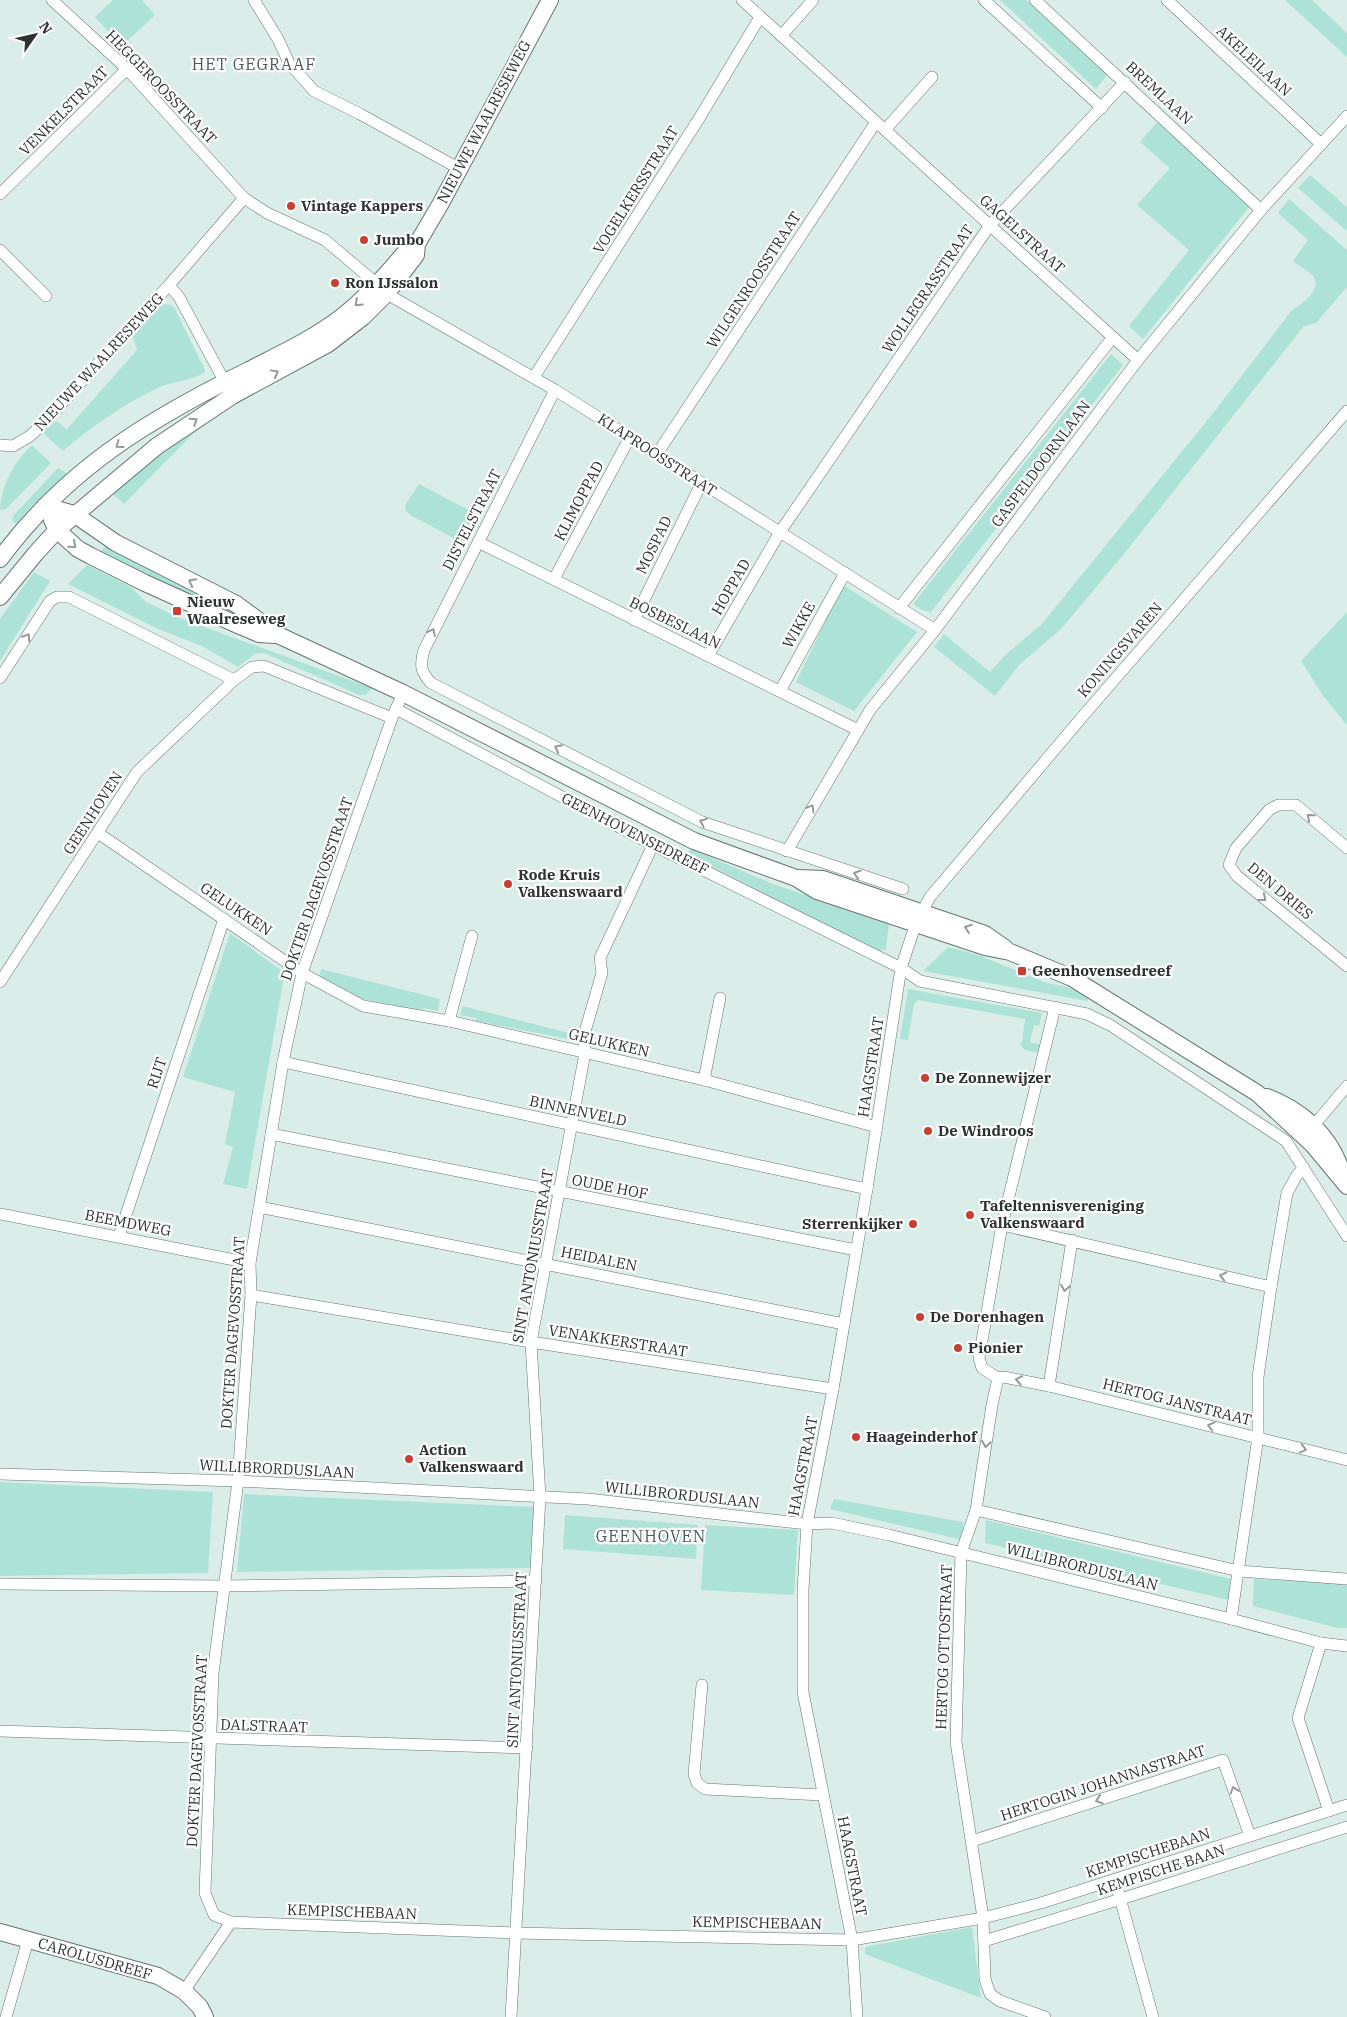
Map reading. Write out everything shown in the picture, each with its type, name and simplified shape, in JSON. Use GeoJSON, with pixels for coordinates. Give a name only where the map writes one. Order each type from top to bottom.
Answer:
{"type":"FeatureCollection","features":[{"type":"Feature","properties":{"kind":"street","name":"HEGGEROOSSTRAAT"},"geometry":{"type":"LineString","coordinates":[[52,0],[127,69],[244,198]]}},
{"type":"Feature","properties":{"kind":"street"},"geometry":{"type":"LineString","coordinates":[[254,0],[278,39],[289,63],[314,91],[460,169]]}},
{"type":"Feature","properties":{"kind":"street","name":"GAGELSTRAAT"},"geometry":{"type":"LineString","coordinates":[[742,0],[1138,360]]}},
{"type":"Feature","properties":{"kind":"street"},"geometry":{"type":"LineString","coordinates":[[781,36],[813,0]]}},
{"type":"Feature","properties":{"kind":"street"},"geometry":{"type":"LineString","coordinates":[[984,0],[1102,108]]}},
{"type":"Feature","properties":{"kind":"street","name":"BREMLAAN"},"geometry":{"type":"LineString","coordinates":[[1035,0],[1261,210]]}},
{"type":"Feature","properties":{"kind":"street","name":"AKELEILAAN"},"geometry":{"type":"LineString","coordinates":[[1167,0],[1322,144]]}},
{"type":"Feature","properties":{"kind":"street","name":"NIEUWE WAALRESEWEG"},"geometry":{"type":"LineString","coordinates":[[0,597],[36,553],[74,514],[229,389],[314,336],[359,303],[386,292],[408,250],[417,244],[460,169],[545,2]]}},
{"type":"Feature","properties":{"kind":"street","name":"VOGELKERSSTRAAT"},"geometry":{"type":"LineString","coordinates":[[534,377],[700,117],[760,17]]}},
{"type":"Feature","properties":{"kind":"street","name":"VENKELSTRAAT"},"geometry":{"type":"LineString","coordinates":[[0,194],[127,69]]}},
{"type":"Feature","properties":{"kind":"street"},"geometry":{"type":"LineString","coordinates":[[885,130],[932,76]]}},
{"type":"Feature","properties":{"kind":"street","name":"WOLLEGRASSTRAAT"},"geometry":{"type":"LineString","coordinates":[[780,532],[990,225],[1125,82]]}},
{"type":"Feature","properties":{"kind":"street","name":"GASPELDOORNLAAN"},"geometry":{"type":"LineString","coordinates":[[788,851],[870,710],[935,630],[1138,360],[1261,210],[1347,116]]}},
{"type":"Feature","properties":{"kind":"street","name":"WILGENROOSSTRAAT"},"geometry":{"type":"LineString","coordinates":[[657,454],[876,122]]}},
{"type":"Feature","properties":{"kind":"street"},"geometry":{"type":"LineString","coordinates":[[244,198],[267,213],[324,240],[386,292]]}},
{"type":"Feature","properties":{"kind":"street","name":"NIEUWE WAALRESEWEG"},"geometry":{"type":"LineString","coordinates":[[0,445],[13,446],[30,436],[169,286],[244,198]]}},
{"type":"Feature","properties":{"kind":"street"},"geometry":{"type":"LineString","coordinates":[[0,250],[46,296]]}},
{"type":"Feature","properties":{"kind":"street","name":"NIEUWE WAALRESEWEG"},"geometry":{"type":"LineString","coordinates":[[169,286],[179,297],[229,389]]}},
{"type":"Feature","properties":{"kind":"street","name":"KLAPROOSSTRAAT"},"geometry":{"type":"LineString","coordinates":[[386,292],[534,377],[935,630]]}},
{"type":"Feature","properties":{"kind":"street","name":"GASPELDOORNLAAN"},"geometry":{"type":"LineString","coordinates":[[899,608],[1114,337]]}},
{"type":"Feature","properties":{"kind":"street","name":"NIEUWE WAALRESEWEG"},"geometry":{"type":"LineString","coordinates":[[0,559],[17,536],[45,506],[94,463],[136,432],[229,389]]}},
{"type":"Feature","properties":{"kind":"street","name":"DISTELSTRAAT"},"geometry":{"type":"LineString","coordinates":[[555,390],[424,650],[420,666],[423,674],[432,683],[702,822],[788,851]]}},
{"type":"Feature","properties":{"kind":"street","name":"KONINGSVAREN"},"geometry":{"type":"LineString","coordinates":[[918,918],[930,897],[1022,786],[1347,411]]}},
{"type":"Feature","properties":{"kind":"street","name":"KLIMOPPAD"},"geometry":{"type":"LineString","coordinates":[[554,579],[630,437]]}},
{"type":"Feature","properties":{"kind":"street","name":"MOSPAD"},"geometry":{"type":"LineString","coordinates":[[634,620],[702,484]]}},
{"type":"Feature","properties":{"kind":"street","name":"GEENHOVENSEDREEF"},"geometry":{"type":"LineString","coordinates":[[45,506],[74,514],[116,543],[236,604],[278,635],[403,692],[694,841],[796,878],[817,891],[918,918],[985,947],[1010,952],[1072,978],[1258,1093],[1309,1131],[1346,1184]]}},
{"type":"Feature","properties":{"kind":"street","name":"GEENHOVENSEDREEF"},"geometry":{"type":"LineString","coordinates":[[45,506],[58,530],[78,550],[145,583],[259,634],[278,635]]}},
{"type":"Feature","properties":{"kind":"street","name":"HOPPAD"},"geometry":{"type":"LineString","coordinates":[[708,656],[780,532]]}},
{"type":"Feature","properties":{"kind":"street","name":"BOSBESLAAN"},"geometry":{"type":"LineString","coordinates":[[478,542],[858,730]]}},
{"type":"Feature","properties":{"kind":"street","name":"WIKKE"},"geometry":{"type":"LineString","coordinates":[[780,690],[845,573]]}},
{"type":"Feature","properties":{"kind":"street"},"geometry":{"type":"LineString","coordinates":[[0,678],[50,601],[69,596],[234,680]]}},
{"type":"Feature","properties":{"kind":"street","name":"GEENHOVENSEDREEF"},"geometry":{"type":"LineString","coordinates":[[234,680],[252,667],[264,666],[394,713],[653,845],[901,968],[920,980],[1087,1014],[1110,1026],[1286,1141],[1347,1236]]}},
{"type":"Feature","properties":{"kind":"street","name":"GEENHOVEN"},"geometry":{"type":"LineString","coordinates":[[0,982],[137,772],[234,680]]}},
{"type":"Feature","properties":{"kind":"street","name":"DOKTER DAGEVOSSTRAAT"},"geometry":{"type":"LineString","coordinates":[[231,1922],[214,1915],[205,1893],[213,1673],[238,1481],[251,1296],[250,1263],[271,1134],[302,973],[403,692]]}},
{"type":"Feature","properties":{"kind":"street","name":"DEN DRIES"},"geometry":{"type":"LineString","coordinates":[[1347,848],[1296,806],[1278,805],[1269,810],[1236,848],[1229,864],[1237,876],[1347,966]]}},
{"type":"Feature","properties":{"kind":"street","name":"GELUKKEN"},"geometry":{"type":"LineString","coordinates":[[98,833],[302,973],[363,1006],[450,1021],[704,1080],[877,1127]]}},
{"type":"Feature","properties":{"kind":"street","name":"SINT ANTONIUSSTRAAT"},"geometry":{"type":"LineString","coordinates":[[510,2017],[540,1497],[531,1342],[586,1053],[584,1035],[602,973],[600,958],[653,845]]}},
{"type":"Feature","properties":{"kind":"street"},"geometry":{"type":"LineString","coordinates":[[788,851],[903,889]]}},
{"type":"Feature","properties":{"kind":"street","name":"HAAGSTRAAT"},"geometry":{"type":"LineString","coordinates":[[857,2017],[852,1940],[803,1692],[803,1590],[807,1524],[833,1389],[867,1189],[901,968],[918,918]]}},
{"type":"Feature","properties":{"kind":"street","name":"RIJT"},"geometry":{"type":"LineString","coordinates":[[119,1236],[224,919]]}},
{"type":"Feature","properties":{"kind":"street"},"geometry":{"type":"LineString","coordinates":[[450,1021],[472,936]]}},
{"type":"Feature","properties":{"kind":"street"},"geometry":{"type":"LineString","coordinates":[[704,1080],[720,998]]}},
{"type":"Feature","properties":{"kind":"street"},"geometry":{"type":"LineString","coordinates":[[998,1378],[982,1368],[979,1358],[1002,1225],[1055,1007]]}},
{"type":"Feature","properties":{"kind":"street","name":"BINNENVELD"},"geometry":{"type":"LineString","coordinates":[[284,1062],[867,1189]]}},
{"type":"Feature","properties":{"kind":"street"},"geometry":{"type":"LineString","coordinates":[[1309,1131],[1347,1086]]}},
{"type":"Feature","properties":{"kind":"street","name":"OUDE HOF"},"geometry":{"type":"LineString","coordinates":[[271,1134],[856,1250]]}},
{"type":"Feature","properties":{"kind":"street"},"geometry":{"type":"LineString","coordinates":[[1231,1619],[1258,1437],[1258,1377],[1271,1287],[1287,1192],[1297,1175],[1304,1168]]}},
{"type":"Feature","properties":{"kind":"street","name":"HEIDALEN"},"geometry":{"type":"LineString","coordinates":[[259,1207],[844,1324]]}},
{"type":"Feature","properties":{"kind":"street","name":"BEEMDWEG"},"geometry":{"type":"LineString","coordinates":[[0,1214],[250,1263]]}},
{"type":"Feature","properties":{"kind":"street"},"geometry":{"type":"LineString","coordinates":[[1002,1225],[1271,1287]]}},
{"type":"Feature","properties":{"kind":"street"},"geometry":{"type":"LineString","coordinates":[[1049,1386],[1072,1240]]}},
{"type":"Feature","properties":{"kind":"street","name":"VENAKKERSTRAAT"},"geometry":{"type":"LineString","coordinates":[[251,1296],[833,1389]]}},
{"type":"Feature","properties":{"kind":"street","name":"HERTOG JANSTRAAT"},"geometry":{"type":"LineString","coordinates":[[998,1378],[1004,1377],[1049,1386],[1347,1460]]}},
{"type":"Feature","properties":{"kind":"street","name":"HERTOG OTTOSTRAAT"},"geometry":{"type":"LineString","coordinates":[[998,1378],[976,1510],[961,1552],[956,1742],[983,1918],[985,1979],[990,1994],[1000,2001],[1046,2017]]}},
{"type":"Feature","properties":{"kind":"street","name":"WILLIBRORDUSLAAN"},"geometry":{"type":"LineString","coordinates":[[0,1474],[238,1481],[588,1499],[807,1524],[832,1523],[961,1552],[1321,1643],[1347,1646]]}},
{"type":"Feature","properties":{"kind":"street","name":"WILLIBRORDUSLAAN"},"geometry":{"type":"LineString","coordinates":[[976,1510],[1239,1572],[1347,1579]]}},
{"type":"Feature","properties":{"kind":"street"},"geometry":{"type":"LineString","coordinates":[[0,1584],[225,1586],[536,1581]]}},
{"type":"Feature","properties":{"kind":"street"},"geometry":{"type":"LineString","coordinates":[[1321,1643],[1298,1718],[1329,1811]]}},
{"type":"Feature","properties":{"kind":"street"},"geometry":{"type":"LineString","coordinates":[[702,1685],[694,1774],[697,1783],[705,1789],[822,1795]]}},
{"type":"Feature","properties":{"kind":"street","name":"DALSTRAAT"},"geometry":{"type":"LineString","coordinates":[[0,1731],[527,1748]]}},
{"type":"Feature","properties":{"kind":"street","name":"HERTOGIN JOHANNASTRAAT"},"geometry":{"type":"LineString","coordinates":[[972,1841],[1223,1760],[1250,1836]]}},
{"type":"Feature","properties":{"kind":"street","name":"KEMPISCHEBAAN"},"geometry":{"type":"LineString","coordinates":[[231,1922],[515,1933],[852,1940],[983,1918],[1115,1880],[1347,1806]]}},
{"type":"Feature","properties":{"kind":"street","name":"KEMPISCHE BAAN"},"geometry":{"type":"LineString","coordinates":[[984,1941],[1347,1827]]}},
{"type":"Feature","properties":{"kind":"street"},"geometry":{"type":"LineString","coordinates":[[1115,1880],[1153,2017]]}},
{"type":"Feature","properties":{"kind":"street"},"geometry":{"type":"LineString","coordinates":[[184,1991],[231,1922]]}},
{"type":"Feature","properties":{"kind":"street","name":"CAROLUSDREEF"},"geometry":{"type":"LineString","coordinates":[[0,1932],[158,1976],[184,1991],[200,2007],[205,2017]]}},
{"type":"Feature","properties":{"kind":"street"},"geometry":{"type":"LineString","coordinates":[[6,2017],[28,1940]]}},
{"type":"Feature","properties":{"kind":"green space"},"geometry":{"type":"Polygon","coordinates":[[[113,0],[142,0],[155,15],[122,46],[95,17],[113,0]]]}},
{"type":"Feature","properties":{"kind":"green space"},"geometry":{"type":"Polygon","coordinates":[[[1000,0],[1026,0],[1107,75],[1096,89],[1000,0]]]}},
{"type":"Feature","properties":{"kind":"green space"},"geometry":{"type":"Polygon","coordinates":[[[1285,0],[1312,0],[1347,33],[1347,57],[1285,0]]]}},
{"type":"Feature","properties":{"kind":"green space"},"geometry":{"type":"Polygon","coordinates":[[[1157,122],[1250,206],[1143,339],[1129,326],[1189,250],[1137,205],[1170,168],[1140,142],[1157,122]]]}},
{"type":"Feature","properties":{"kind":"green space"},"geometry":{"type":"Polygon","coordinates":[[[1310,175],[1347,207],[1347,231],[1298,188],[1310,175]]]}},
{"type":"Feature","properties":{"kind":"green space"},"geometry":{"type":"Polygon","coordinates":[[[1289,199],[1347,250],[1347,287],[1316,323],[1304,326],[1124,554],[1062,628],[1019,665],[995,696],[934,647],[944,634],[990,672],[1005,655],[1041,625],[1214,412],[1292,310],[1312,293],[1315,289],[1315,279],[1293,261],[1308,240],[1278,213],[1289,199]]]}},
{"type":"Feature","properties":{"kind":"green space"},"geometry":{"type":"Polygon","coordinates":[[[164,304],[171,305],[175,309],[205,370],[204,373],[194,378],[160,387],[134,400],[97,424],[63,451],[43,433],[56,421],[67,429],[137,350],[132,335],[158,306],[164,304]]]}},
{"type":"Feature","properties":{"kind":"green space"},"geometry":{"type":"Polygon","coordinates":[[[1111,354],[1123,365],[931,612],[922,610],[913,604],[1111,354]]]}},
{"type":"Feature","properties":{"kind":"green space"},"geometry":{"type":"Polygon","coordinates":[[[236,400],[237,402],[194,433],[124,504],[111,492],[129,474],[236,400]]]}},
{"type":"Feature","properties":{"kind":"green space"},"geometry":{"type":"Polygon","coordinates":[[[32,445],[51,463],[6,509],[0,510],[3,493],[14,466],[32,445]]]}},
{"type":"Feature","properties":{"kind":"green space"},"geometry":{"type":"Polygon","coordinates":[[[58,468],[68,474],[32,506],[16,524],[12,520],[14,515],[58,468]]]}},
{"type":"Feature","properties":{"kind":"green space"},"geometry":{"type":"Polygon","coordinates":[[[419,484],[478,515],[463,543],[406,511],[405,505],[419,484]]]}},
{"type":"Feature","properties":{"kind":"green space"},"geometry":{"type":"Polygon","coordinates":[[[106,546],[255,624],[98,554],[106,546]]]}},
{"type":"Feature","properties":{"kind":"green space"},"geometry":{"type":"Polygon","coordinates":[[[87,565],[131,587],[146,602],[180,618],[372,688],[366,695],[359,695],[264,653],[255,654],[238,667],[202,646],[158,629],[68,584],[87,565]]]}},
{"type":"Feature","properties":{"kind":"green space"},"geometry":{"type":"Polygon","coordinates":[[[34,572],[50,581],[0,661],[0,619],[34,572]]]}},
{"type":"Feature","properties":{"kind":"green space"},"geometry":{"type":"Polygon","coordinates":[[[843,585],[917,632],[854,711],[796,682],[843,585]]]}},
{"type":"Feature","properties":{"kind":"green space"},"geometry":{"type":"Polygon","coordinates":[[[1347,612],[1347,725],[1324,697],[1301,661],[1347,612]]]}},
{"type":"Feature","properties":{"kind":"green space"},"geometry":{"type":"Polygon","coordinates":[[[691,849],[773,884],[889,923],[886,950],[877,951],[688,854],[691,849]]]}},
{"type":"Feature","properties":{"kind":"green space"},"geometry":{"type":"Polygon","coordinates":[[[230,933],[281,970],[284,976],[247,1189],[223,1184],[233,1147],[225,1144],[235,1092],[183,1077],[230,933]]]}},
{"type":"Feature","properties":{"kind":"green space"},"geometry":{"type":"Polygon","coordinates":[[[948,947],[978,955],[1044,982],[1066,987],[1088,996],[1088,1001],[923,971],[948,947]]]}},
{"type":"Feature","properties":{"kind":"green space"},"geometry":{"type":"Polygon","coordinates":[[[321,969],[440,999],[438,1011],[423,1008],[422,1011],[352,997],[319,976],[321,969]]]}},
{"type":"Feature","properties":{"kind":"green space"},"geometry":{"type":"Polygon","coordinates":[[[908,989],[1042,1013],[1039,1026],[1034,1025],[1030,1042],[1041,1045],[1039,1053],[1025,1050],[1020,1044],[1022,1042],[1025,1019],[918,1000],[914,1004],[908,1040],[900,1039],[908,989]]]}},
{"type":"Feature","properties":{"kind":"green space"},"geometry":{"type":"Polygon","coordinates":[[[463,1006],[569,1033],[568,1039],[476,1021],[476,1018],[460,1015],[463,1006]]]}},
{"type":"Feature","properties":{"kind":"green space"},"geometry":{"type":"Polygon","coordinates":[[[0,1482],[213,1492],[208,1573],[0,1576],[0,1482]]]}},
{"type":"Feature","properties":{"kind":"green space"},"geometry":{"type":"Polygon","coordinates":[[[244,1494],[535,1507],[532,1568],[237,1572],[244,1494]]]}},
{"type":"Feature","properties":{"kind":"green space"},"geometry":{"type":"Polygon","coordinates":[[[834,1499],[963,1522],[963,1540],[830,1509],[834,1499]]]}},
{"type":"Feature","properties":{"kind":"green space"},"geometry":{"type":"Polygon","coordinates":[[[565,1515],[698,1525],[696,1559],[563,1549],[565,1515]]]}},
{"type":"Feature","properties":{"kind":"green space"},"geometry":{"type":"Polygon","coordinates":[[[986,1520],[1231,1579],[1229,1600],[985,1543],[986,1520]]]}},
{"type":"Feature","properties":{"kind":"green space"},"geometry":{"type":"Polygon","coordinates":[[[705,1525],[798,1530],[794,1595],[701,1590],[705,1525]]]}},
{"type":"Feature","properties":{"kind":"green space"},"geometry":{"type":"Polygon","coordinates":[[[1254,1579],[1347,1584],[1347,1628],[1338,1628],[1253,1606],[1254,1579]]]}},
{"type":"Feature","properties":{"kind":"green space"},"geometry":{"type":"Polygon","coordinates":[[[972,1927],[981,1998],[865,1954],[865,1948],[869,1946],[972,1927]]]}},
{"type":"Feature","properties":{"kind":"place","name":"Vintage Kappers"},"geometry":{"type":"Point","coordinates":[291,206]}},
{"type":"Feature","properties":{"kind":"place","name":"Jumbo"},"geometry":{"type":"Point","coordinates":[364,240]}},
{"type":"Feature","properties":{"kind":"place","name":"Ron IJssalon"},"geometry":{"type":"Point","coordinates":[335,283]}},
{"type":"Feature","properties":{"kind":"place","name":"Nieuw Waalreseweg"},"geometry":{"type":"Point","coordinates":[177,611]}},
{"type":"Feature","properties":{"kind":"place","name":"Rode Kruis Valkenswaard"},"geometry":{"type":"Point","coordinates":[508,884]}},
{"type":"Feature","properties":{"kind":"place","name":"Geenhovensedreef"},"geometry":{"type":"Point","coordinates":[1022,971]}},
{"type":"Feature","properties":{"kind":"place","name":"De Zonnewijzer"},"geometry":{"type":"Point","coordinates":[925,1078]}},
{"type":"Feature","properties":{"kind":"place","name":"De Windroos"},"geometry":{"type":"Point","coordinates":[928,1131]}},
{"type":"Feature","properties":{"kind":"place","name":"Tafeltennisvereniging Valkenswaard"},"geometry":{"type":"Point","coordinates":[970,1215]}},
{"type":"Feature","properties":{"kind":"place","name":"Sterrenkijker"},"geometry":{"type":"Point","coordinates":[913,1224]}},
{"type":"Feature","properties":{"kind":"place","name":"De Dorenhagen"},"geometry":{"type":"Point","coordinates":[920,1317]}},
{"type":"Feature","properties":{"kind":"place","name":"Pionier"},"geometry":{"type":"Point","coordinates":[958,1348]}},
{"type":"Feature","properties":{"kind":"place","name":"Haageinderhof"},"geometry":{"type":"Point","coordinates":[856,1437]}},
{"type":"Feature","properties":{"kind":"place","name":"Action Valkenswaard"},"geometry":{"type":"Point","coordinates":[409,1459]}},
{"type":"Feature","properties":{"kind":"district","name":"HET GEGRAAF"},"geometry":{"type":"Point","coordinates":[254,64]}},
{"type":"Feature","properties":{"kind":"district","name":"GEENHOVEN"},"geometry":{"type":"Point","coordinates":[651,1536]}}]}
